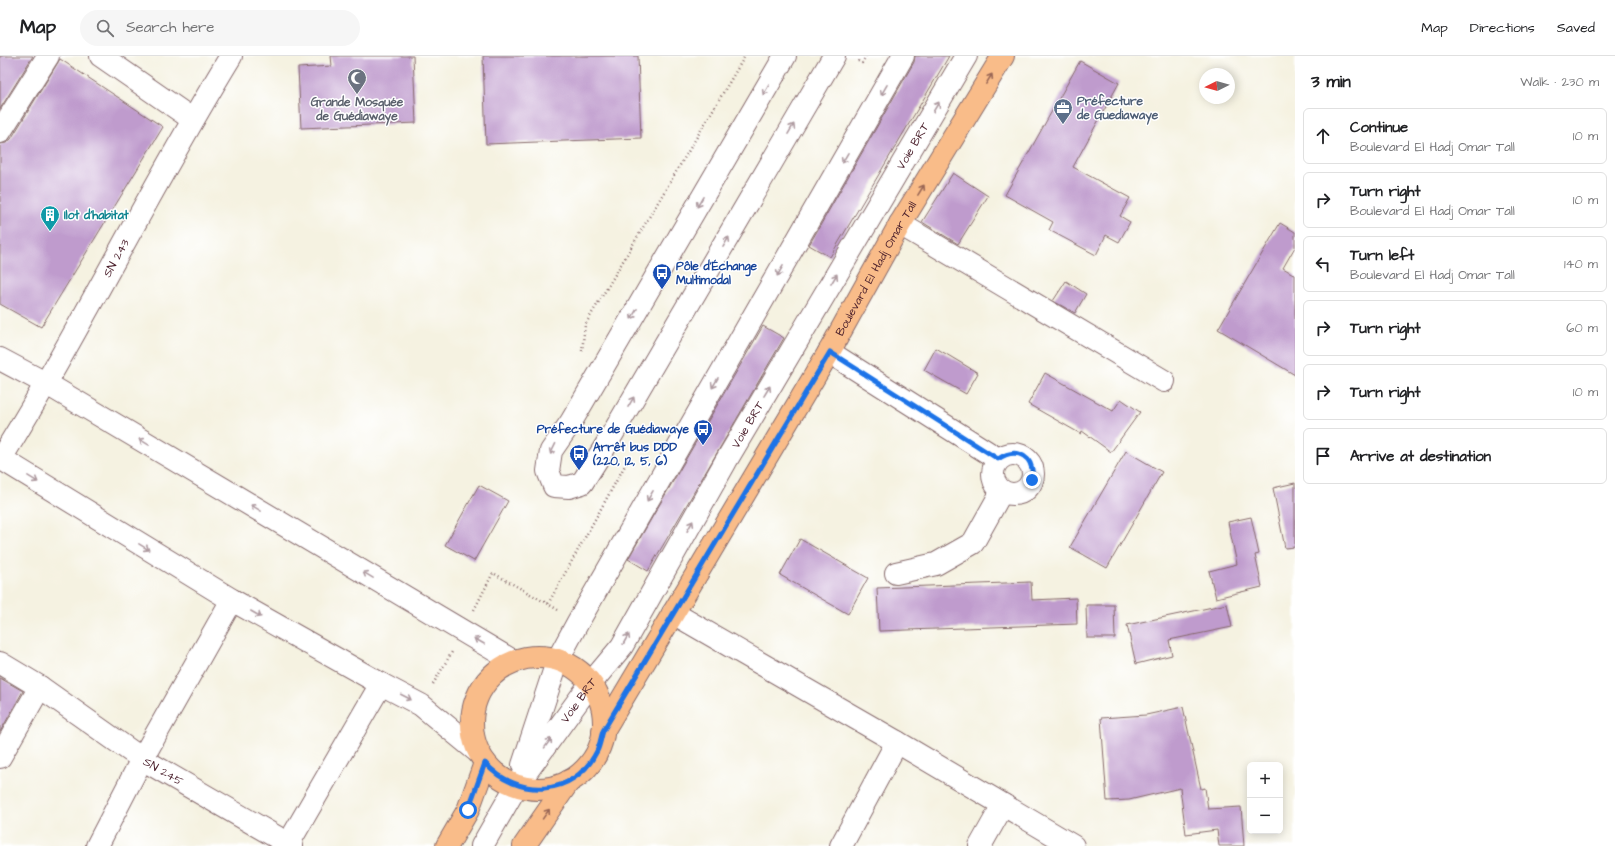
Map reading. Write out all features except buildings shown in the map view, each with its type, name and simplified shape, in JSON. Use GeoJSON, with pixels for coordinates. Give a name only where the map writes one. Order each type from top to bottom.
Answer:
{"type":"FeatureCollection","features":[{"type":"Feature","properties":{"kind":"main road","name":"Boulevard El Hadj Omar Tall"},"geometry":{"type":"LineString","coordinates":[[524,846],[569,781],[585,768],[597,751],[603,731],[830,352],[900,224],[1003,56]]}},
{"type":"Feature","properties":{"kind":"main road","name":"Boulevard El Hadj Omar Tall"},"geometry":{"type":"LineString","coordinates":[[569,781],[552,788],[534,789],[517,786],[504,780],[493,772],[481,757],[472,731],[473,709],[480,689],[495,672],[513,661],[528,657],[543,656],[558,659],[576,669],[591,683],[599,698],[603,714],[603,731]]}},
{"type":"Feature","properties":{"kind":"main road"},"geometry":{"type":"LineString","coordinates":[[447,846],[468,810],[481,757]]}},
{"type":"Feature","properties":{"kind":"street"},"geometry":{"type":"LineString","coordinates":[[0,132],[48,56]]}},
{"type":"Feature","properties":{"kind":"street"},"geometry":{"type":"LineString","coordinates":[[101,56],[192,119]]}},
{"type":"Feature","properties":{"kind":"street","name":"SN 243"},"geometry":{"type":"LineString","coordinates":[[0,459],[47,384],[192,119],[231,56]]}},
{"type":"Feature","properties":{"kind":"street"},"geometry":{"type":"LineString","coordinates":[[785,56],[571,422],[551,451],[548,470],[554,486],[569,487],[582,483],[586,477],[834,56]]}},
{"type":"Feature","properties":{"kind":"street","name":"Voie BRT"},"geometry":{"type":"LineString","coordinates":[[517,786],[558,659],[642,508],[903,56]]}},
{"type":"Feature","properties":{"kind":"street","name":"Voie BRT"},"geometry":{"type":"LineString","coordinates":[[482,846],[517,786],[591,683],[622,646],[730,454],[966,56]]}},
{"type":"Feature","properties":{"kind":"street"},"geometry":{"type":"LineString","coordinates":[[900,224],[1164,381]]}},
{"type":"Feature","properties":{"kind":"street"},"geometry":{"type":"LineString","coordinates":[[830,352],[998,459]]}},
{"type":"Feature","properties":{"kind":"street"},"geometry":{"type":"LineString","coordinates":[[0,359],[47,384],[513,661]]}},
{"type":"Feature","properties":{"kind":"street"},"geometry":{"type":"LineString","coordinates":[[1015,453],[1027,459],[1030,462],[1033,471],[1032,480],[1028,488],[1020,493],[1011,494],[1002,492],[995,485],[992,476],[993,467],[998,459],[1006,454],[1015,453]]}},
{"type":"Feature","properties":{"kind":"street"},"geometry":{"type":"LineString","coordinates":[[0,459],[232,600],[421,705],[481,757]]}},
{"type":"Feature","properties":{"kind":"street"},"geometry":{"type":"LineString","coordinates":[[896,573],[936,564],[973,542],[1002,492]]}},
{"type":"Feature","properties":{"kind":"street"},"geometry":{"type":"LineString","coordinates":[[97,846],[142,759],[232,600]]}},
{"type":"Feature","properties":{"kind":"street"},"geometry":{"type":"LineString","coordinates":[[673,613],[897,742],[1073,846]]}},
{"type":"Feature","properties":{"kind":"street","name":"SN 245"},"geometry":{"type":"LineString","coordinates":[[0,664],[40,687],[142,759],[289,845]]}},
{"type":"Feature","properties":{"kind":"street"},"geometry":{"type":"LineString","coordinates":[[289,845],[381,684]]}},
{"type":"Feature","properties":{"kind":"street"},"geometry":{"type":"LineString","coordinates":[[0,757],[40,687]]}},
{"type":"Feature","properties":{"kind":"street"},"geometry":{"type":"LineString","coordinates":[[841,846],[897,742]]}},
{"type":"Feature","properties":{"kind":"street"},"geometry":{"type":"LineString","coordinates":[[980,846],[1003,805]]}},
{"type":"Feature","properties":{"kind":"place","name":"Grande Mosquée de Guédiawaye"},"geometry":{"type":"Point","coordinates":[357,95]}},
{"type":"Feature","properties":{"kind":"place","name":"Préfecture de Guediawaye"},"geometry":{"type":"Point","coordinates":[1063,125]}},
{"type":"Feature","properties":{"kind":"place","name":"Ilot d'habitat"},"geometry":{"type":"Point","coordinates":[50,232]}},
{"type":"Feature","properties":{"kind":"place","name":"Pôle d’Échange Multimodal"},"geometry":{"type":"Point","coordinates":[662,290]}},
{"type":"Feature","properties":{"kind":"place","name":"Préfecture de Guédiawaye"},"geometry":{"type":"Point","coordinates":[703,446]}},
{"type":"Feature","properties":{"kind":"place","name":"Arrêt bus DDD (220, 12, 5, 6)"},"geometry":{"type":"Point","coordinates":[579,471]}},
{"type":"Feature","properties":{"kind":"route"},"geometry":{"type":"LineString","coordinates":[[468,810],[485,763],[493,772],[504,780],[517,786],[534,789],[552,788],[569,781],[585,768],[597,751],[603,731],[830,352],[998,459],[1006,454],[1015,453],[1023,456],[1030,462],[1033,471],[1032,480]]}}]}
